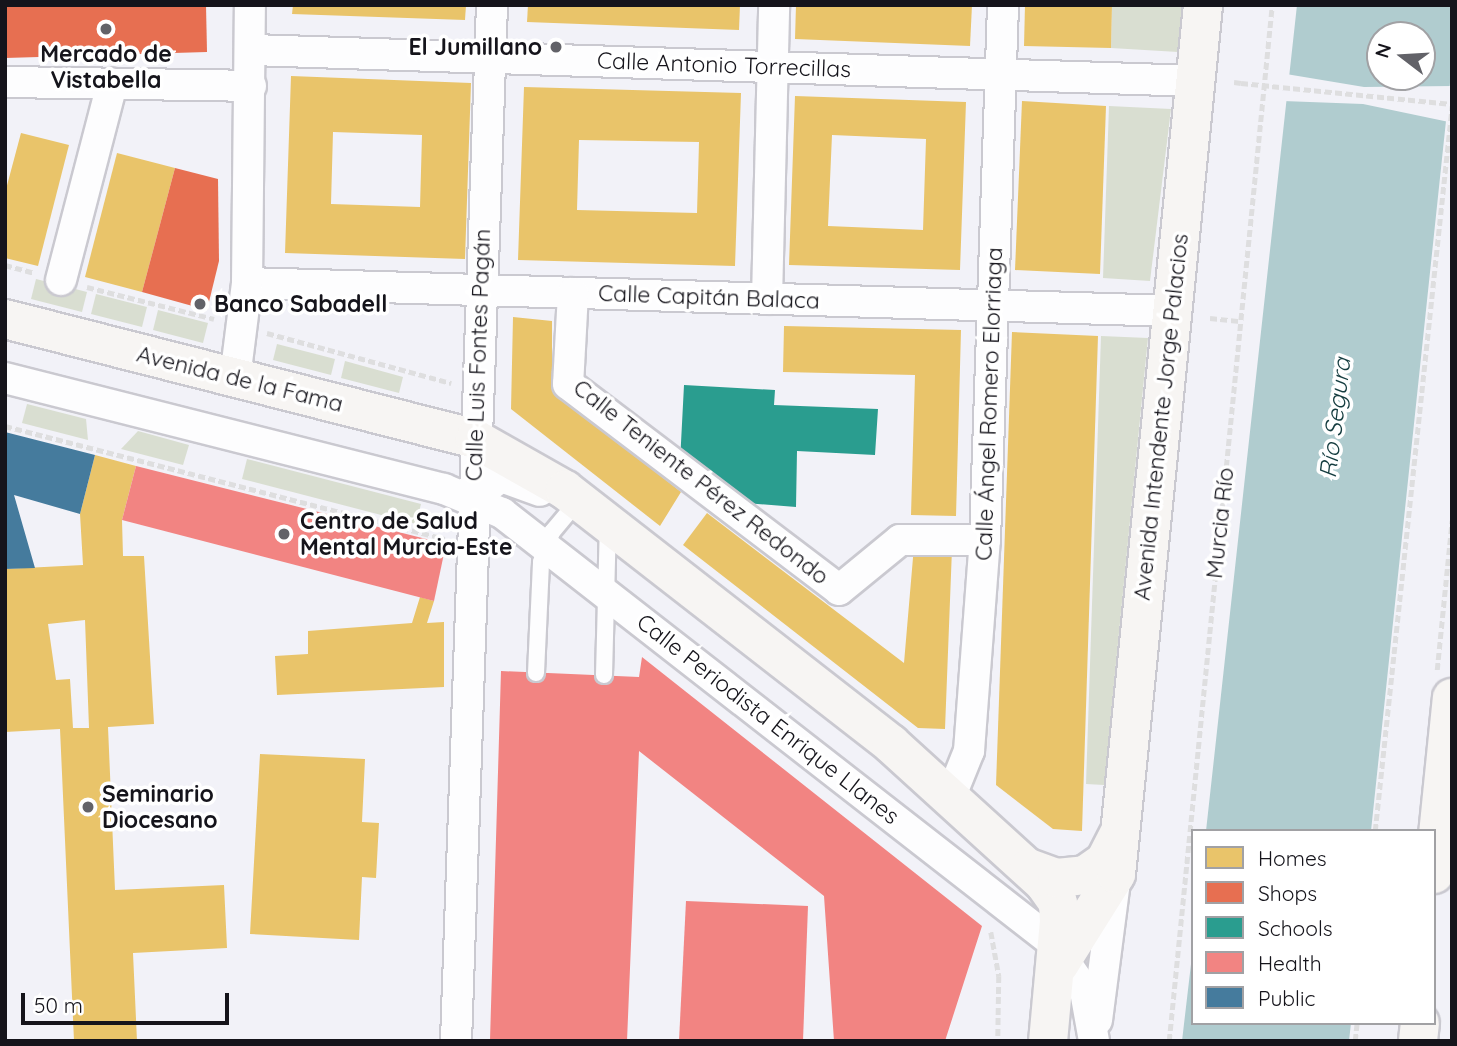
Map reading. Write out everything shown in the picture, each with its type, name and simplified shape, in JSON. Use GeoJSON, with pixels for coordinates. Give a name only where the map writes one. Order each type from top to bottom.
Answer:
{"type":"FeatureCollection","features":[{"type":"Feature","properties":{"kind":"main road","name":"Avenida Intendente Jorge Palacios"},"geometry":{"type":"LineString","coordinates":[[1058,962],[1116,874],[1203,5]]}},
{"type":"Feature","properties":{"kind":"main road","name":"Avenida de la Fama"},"geometry":{"type":"LineString","coordinates":[[5,319],[475,439]]}},
{"type":"Feature","properties":{"kind":"main road"},"geometry":{"type":"LineString","coordinates":[[475,439],[510,454],[595,516],[891,744],[1029,868]]}},
{"type":"Feature","properties":{"kind":"main road"},"geometry":{"type":"LineString","coordinates":[[1436,854],[1452,698]]}},
{"type":"Feature","properties":{"kind":"main road","name":"Avenida Intendente Jorge Palacios"},"geometry":{"type":"LineString","coordinates":[[1029,868],[1057,878],[1085,875],[1105,861],[1120,829]]}},
{"type":"Feature","properties":{"kind":"main road","name":"Avenida Intendente Jorge Palacios"},"geometry":{"type":"LineString","coordinates":[[1029,868],[1058,903],[1058,962],[1048,1041]]}},
{"type":"Feature","properties":{"kind":"street"},"geometry":{"type":"LineString","coordinates":[[234,377],[247,283],[252,50],[250,5]]}},
{"type":"Feature","properties":{"kind":"street","name":"Calle Luis Fontes Pagán"},"geometry":{"type":"LineString","coordinates":[[456,1041],[492,5]]}},
{"type":"Feature","properties":{"kind":"street"},"geometry":{"type":"LineString","coordinates":[[766,299],[774,5]]}},
{"type":"Feature","properties":{"kind":"street","name":"Calle Ángel Romero Elorriaga"},"geometry":{"type":"LineString","coordinates":[[950,798],[969,751],[985,540],[1003,5]]}},
{"type":"Feature","properties":{"kind":"street","name":"Calle Antonio Torrecillas"},"geometry":{"type":"LineString","coordinates":[[252,50],[1196,81]]}},
{"type":"Feature","properties":{"kind":"street"},"geometry":{"type":"LineString","coordinates":[[7,87],[113,84],[251,86]]}},
{"type":"Feature","properties":{"kind":"street"},"geometry":{"type":"LineString","coordinates":[[61,280],[113,84]]}},
{"type":"Feature","properties":{"kind":"street","name":"Calle Capitán Balaca"},"geometry":{"type":"LineString","coordinates":[[247,283],[1172,311]]}},
{"type":"Feature","properties":{"kind":"street","name":"Calle Teniente Pérez Redondo"},"geometry":{"type":"LineString","coordinates":[[573,293],[568,384],[839,590],[900,540],[985,540]]}},
{"type":"Feature","properties":{"kind":"street"},"geometry":{"type":"LineString","coordinates":[[5,378],[473,498],[485,485],[506,477],[595,516]]}},
{"type":"Feature","properties":{"kind":"street","name":"Calle Periodista Enrique Llanes"},"geometry":{"type":"LineString","coordinates":[[473,498],[542,559],[607,592],[1058,962]]}},
{"type":"Feature","properties":{"kind":"street","name":"Avenida Intendente Jorge Palacios"},"geometry":{"type":"LineString","coordinates":[[1094,1041],[1116,874]]}},
{"type":"Feature","properties":{"kind":"street","name":"Avenida Intendente Jorge Palacios"},"geometry":{"type":"LineString","coordinates":[[1058,962],[1085,991],[1094,1041]]}},
{"type":"Feature","properties":{"kind":"lane"},"geometry":{"type":"LineString","coordinates":[[536,673],[542,559],[595,516]]}},
{"type":"Feature","properties":{"kind":"lane"},"geometry":{"type":"LineString","coordinates":[[595,516],[607,592],[604,675]]}},
{"type":"Feature","properties":{"kind":"path","name":"Murcia Río"},"geometry":{"type":"LineString","coordinates":[[1169,1041],[1272,5]]}},
{"type":"Feature","properties":{"kind":"path"},"geometry":{"type":"LineString","coordinates":[[1234,82],[1452,105],[1375,829]]}},
{"type":"Feature","properties":{"kind":"path"},"geometry":{"type":"LineString","coordinates":[[1210,318],[1240,321]]}},
{"type":"Feature","properties":{"kind":"path"},"geometry":{"type":"LineString","coordinates":[[5,426],[453,541],[453,565],[471,565]]}},
{"type":"Feature","properties":{"kind":"path"},"geometry":{"type":"LineString","coordinates":[[987,921],[999,976],[998,1041]]}},
{"type":"Feature","properties":{"kind":"shaded area"},"geometry":{"type":"Polygon","coordinates":[[[1112,5],[1182,5],[1178,52],[1111,48],[1112,5]]]}},
{"type":"Feature","properties":{"kind":"shaded area"},"geometry":{"type":"Polygon","coordinates":[[[1109,106],[1171,109],[1150,281],[1103,278],[1109,106]]]}},
{"type":"Feature","properties":{"kind":"shaded area"},"geometry":{"type":"Polygon","coordinates":[[[36,279],[87,292],[82,312],[31,299],[36,279]]]}},
{"type":"Feature","properties":{"kind":"shaded area"},"geometry":{"type":"Polygon","coordinates":[[[96,294],[147,307],[142,327],[91,314],[96,294]]]}},
{"type":"Feature","properties":{"kind":"shaded area"},"geometry":{"type":"Polygon","coordinates":[[[158,310],[208,323],[203,343],[153,330],[158,310]]]}},
{"type":"Feature","properties":{"kind":"shaded area"},"geometry":{"type":"Polygon","coordinates":[[[1101,336],[1148,338],[1104,785],[1086,784],[1101,336]]]}},
{"type":"Feature","properties":{"kind":"shaded area"},"geometry":{"type":"Polygon","coordinates":[[[277,344],[335,359],[331,375],[273,360],[277,344]]]}},
{"type":"Feature","properties":{"kind":"shaded area"},"geometry":{"type":"Polygon","coordinates":[[[345,361],[403,377],[399,393],[341,378],[345,361]]]}},
{"type":"Feature","properties":{"kind":"shaded area"},"geometry":{"type":"Polygon","coordinates":[[[27,404],[86,419],[88,440],[22,423],[27,404]]]}},
{"type":"Feature","properties":{"kind":"shaded area"},"geometry":{"type":"Polygon","coordinates":[[[138,431],[189,445],[183,465],[121,449],[138,431]]]}},
{"type":"Feature","properties":{"kind":"shaded area"},"geometry":{"type":"Polygon","coordinates":[[[247,459],[421,504],[416,524],[242,479],[247,459]]]}},
{"type":"Feature","properties":{"kind":"water","name":"Río Segura"},"geometry":{"type":"Polygon","coordinates":[[[1297,5],[1452,5],[1452,64],[1371,829],[1206,829],[1297,5]]]}},
{"type":"Feature","properties":{"kind":"water"},"geometry":{"type":"Polygon","coordinates":[[[1191,964],[1191,1025],[1351,1025],[1349,1041],[1182,1041],[1191,964]]]}},
{"type":"Feature","properties":{"kind":"pier"},"geometry":{"type":"Polygon","coordinates":[[[1286,74],[1366,87],[1366,91],[1436,91],[1436,86],[1452,86],[1449,122],[1363,104],[1283,101],[1286,74]]]}},
{"type":"Feature","properties":{"kind":"building: Homes"},"geometry":{"type":"Polygon","coordinates":[[[293,5],[466,5],[465,20],[292,14],[293,5]]]}},
{"type":"Feature","properties":{"kind":"building: Homes"},"geometry":{"type":"Polygon","coordinates":[[[528,5],[740,5],[739,30],[527,22],[528,5]]]}},
{"type":"Feature","properties":{"kind":"building: Homes"},"geometry":{"type":"Polygon","coordinates":[[[796,5],[972,5],[970,46],[795,39],[796,5]]]}},
{"type":"Feature","properties":{"kind":"building: Homes"},"geometry":{"type":"Polygon","coordinates":[[[1025,5],[1112,5],[1111,48],[1024,46],[1025,5]]]}},
{"type":"Feature","properties":{"kind":"building: Homes"},"geometry":{"type":"Polygon","coordinates":[[[291,76],[471,83],[465,259],[285,253],[291,76]],[[333,132],[331,204],[420,207],[422,135],[333,132]]]}},
{"type":"Feature","properties":{"kind":"building: Homes"},"geometry":{"type":"Polygon","coordinates":[[[524,87],[741,93],[735,266],[518,260],[524,87]],[[579,140],[577,210],[697,213],[699,142],[579,140]]]}},
{"type":"Feature","properties":{"kind":"building: Homes"},"geometry":{"type":"Polygon","coordinates":[[[795,96],[966,102],[960,270],[789,265],[795,96]],[[832,135],[828,226],[923,230],[926,139],[832,135]]]}},
{"type":"Feature","properties":{"kind":"building: Homes"},"geometry":{"type":"Polygon","coordinates":[[[1022,101],[1106,106],[1100,274],[1015,270],[1022,101]]]}},
{"type":"Feature","properties":{"kind":"building: Homes"},"geometry":{"type":"Polygon","coordinates":[[[21,133],[69,145],[38,266],[5,258],[5,193],[21,133]]]}},
{"type":"Feature","properties":{"kind":"building: Homes"},"geometry":{"type":"Polygon","coordinates":[[[117,153],[175,168],[142,292],[85,277],[117,153]]]}},
{"type":"Feature","properties":{"kind":"building: Homes"},"geometry":{"type":"Polygon","coordinates":[[[513,317],[552,321],[552,389],[681,492],[660,526],[511,409],[513,317]]]}},
{"type":"Feature","properties":{"kind":"building: Homes"},"geometry":{"type":"Polygon","coordinates":[[[784,326],[961,330],[956,516],[911,515],[915,375],[783,372],[784,326]]]}},
{"type":"Feature","properties":{"kind":"building: Homes"},"geometry":{"type":"Polygon","coordinates":[[[1012,332],[1098,336],[1082,831],[1053,829],[996,785],[1012,332]]]}},
{"type":"Feature","properties":{"kind":"building: Homes"},"geometry":{"type":"Polygon","coordinates":[[[95,455],[136,466],[122,520],[123,556],[144,556],[154,724],[108,727],[115,890],[224,885],[227,948],[133,953],[137,1041],[74,1041],[60,729],[5,732],[5,569],[83,565],[80,514],[95,455]],[[85,620],[48,624],[56,680],[70,679],[73,728],[89,728],[85,620]]]}},
{"type":"Feature","properties":{"kind":"building: Homes"},"geometry":{"type":"Polygon","coordinates":[[[707,513],[904,663],[914,546],[952,549],[945,729],[918,728],[683,545],[707,513]]]}},
{"type":"Feature","properties":{"kind":"building: Homes"},"geometry":{"type":"Polygon","coordinates":[[[420,597],[434,601],[427,623],[444,622],[444,687],[277,695],[275,656],[308,654],[308,631],[412,623],[420,597]]]}},
{"type":"Feature","properties":{"kind":"building: Homes"},"geometry":{"type":"Polygon","coordinates":[[[260,754],[365,759],[362,822],[379,823],[376,878],[362,877],[359,940],[250,934],[260,754]]]}},
{"type":"Feature","properties":{"kind":"building: Shops","name":"Mercado de Vistabella"},"geometry":{"type":"Polygon","coordinates":[[[5,5],[206,5],[207,52],[5,58],[5,5]]]}},
{"type":"Feature","properties":{"kind":"building: Shops"},"geometry":{"type":"Polygon","coordinates":[[[175,168],[218,179],[219,261],[207,310],[142,292],[175,168]]]}},
{"type":"Feature","properties":{"kind":"building: Schools"},"geometry":{"type":"Polygon","coordinates":[[[684,385],[775,390],[774,405],[878,409],[875,455],[797,451],[796,507],[732,502],[680,462],[684,385]]]}},
{"type":"Feature","properties":{"kind":"building: Health"},"geometry":{"type":"Polygon","coordinates":[[[136,466],[446,544],[434,601],[122,520],[136,466]]]}},
{"type":"Feature","properties":{"kind":"building: Health"},"geometry":{"type":"Polygon","coordinates":[[[642,657],[982,926],[945,1041],[834,1041],[824,896],[639,751],[627,1041],[490,1040],[501,671],[639,677],[642,657]]]}},
{"type":"Feature","properties":{"kind":"building: Health"},"geometry":{"type":"Polygon","coordinates":[[[686,901],[808,906],[803,1041],[679,1041],[686,901]]]}},
{"type":"Feature","properties":{"kind":"building: Public"},"geometry":{"type":"Polygon","coordinates":[[[5,432],[95,455],[80,514],[14,495],[35,568],[5,569],[5,432]]]}},
{"type":"Feature","properties":{"kind":"place","name":"Mercado de Vistabella"},"geometry":{"type":"Point","coordinates":[106,29]}},
{"type":"Feature","properties":{"kind":"place","name":"El Jumillano"},"geometry":{"type":"Point","coordinates":[556,47]}},
{"type":"Feature","properties":{"kind":"place","name":"Banco Sabadell"},"geometry":{"type":"Point","coordinates":[200,304]}},
{"type":"Feature","properties":{"kind":"place","name":"Centro de Salud Mental Murcia-Este"},"geometry":{"type":"Point","coordinates":[284,534]}},
{"type":"Feature","properties":{"kind":"place","name":"Seminario Diocesano"},"geometry":{"type":"Point","coordinates":[88,807]}}]}
